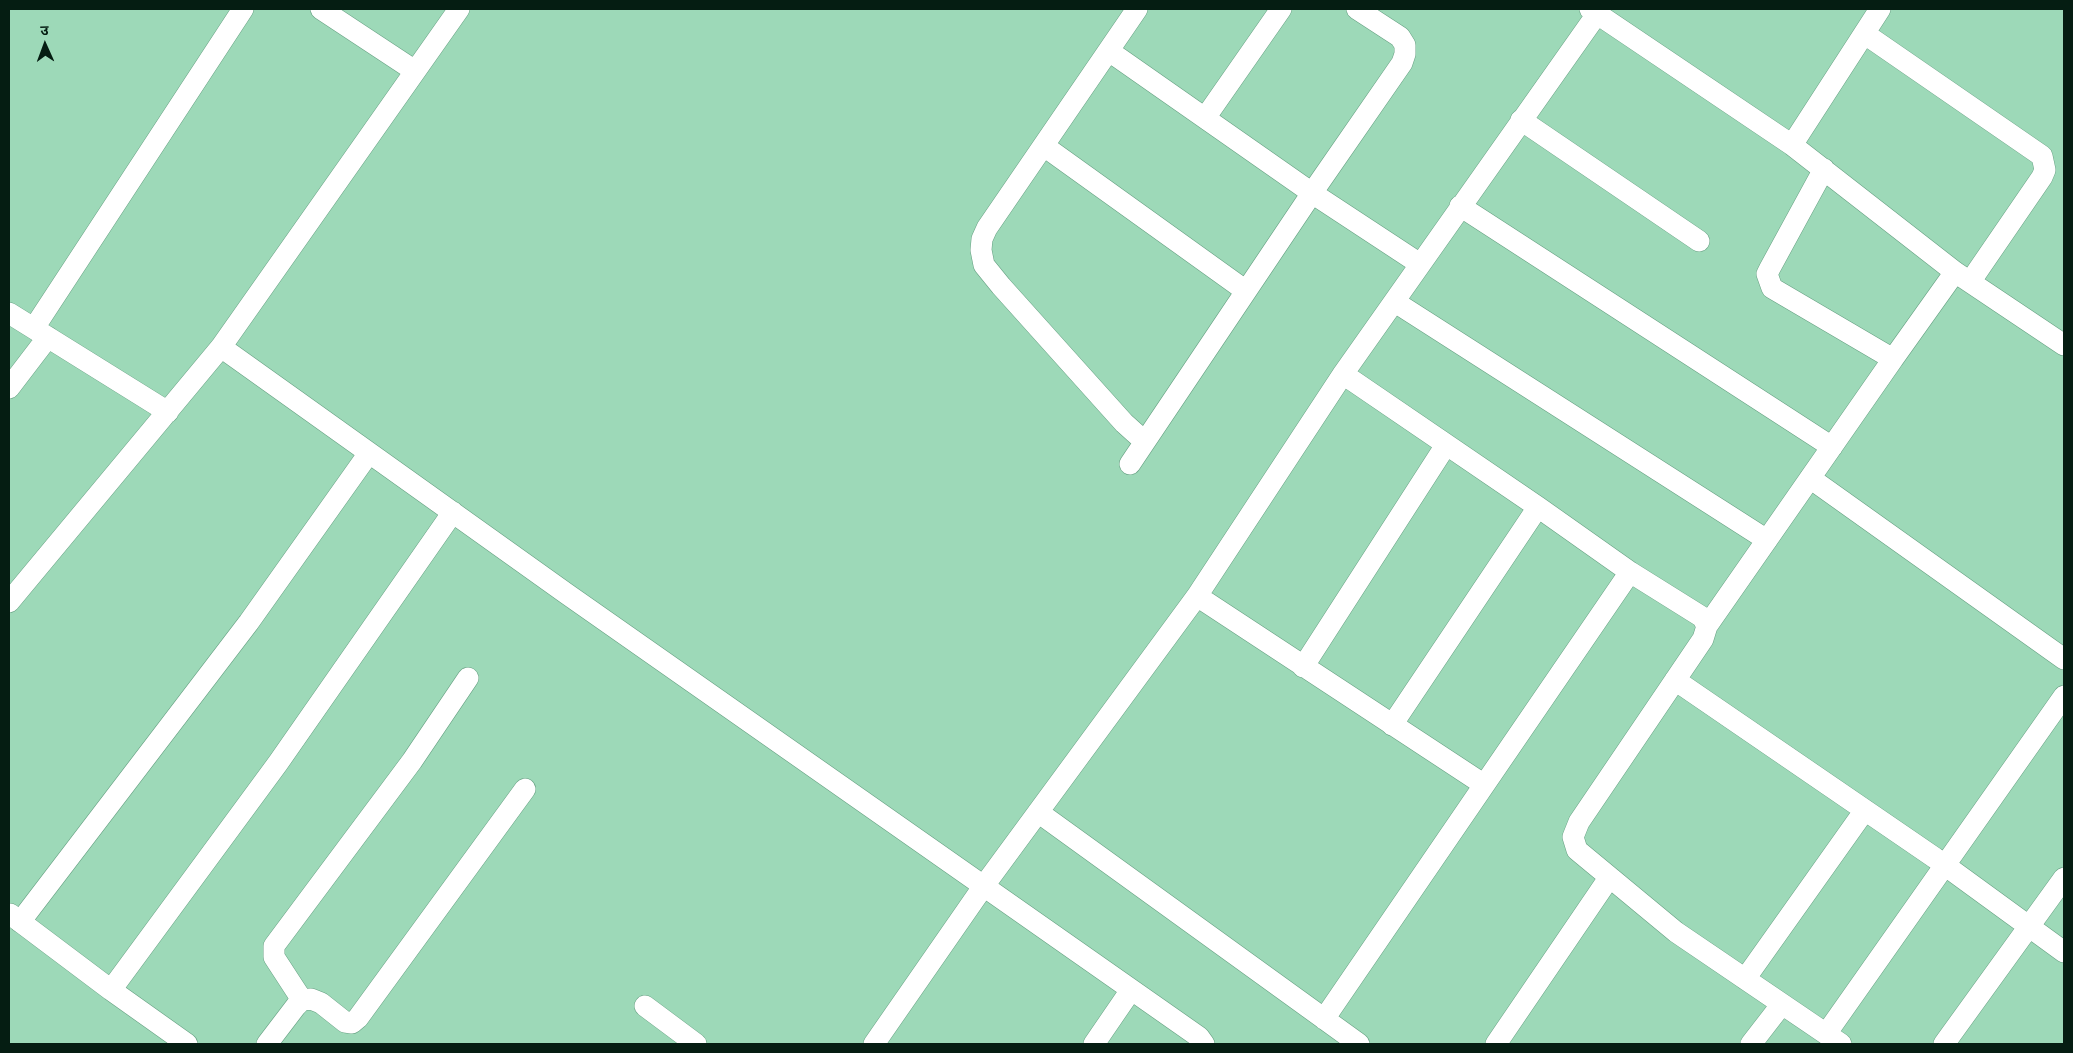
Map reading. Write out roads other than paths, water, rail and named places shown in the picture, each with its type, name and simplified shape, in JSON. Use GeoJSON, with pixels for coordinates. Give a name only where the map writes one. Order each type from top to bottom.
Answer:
{"type":"FeatureCollection","features":[{"type":"Feature","properties":{"kind":"street"},"geometry":{"type":"LineString","coordinates":[[9,388],[41,332],[243,9]]}},
{"type":"Feature","properties":{"kind":"street"},"geometry":{"type":"LineString","coordinates":[[321,9],[415,71]]}},
{"type":"Feature","properties":{"kind":"street"},"geometry":{"type":"LineString","coordinates":[[9,602],[221,348],[459,9]]}},
{"type":"Feature","properties":{"kind":"street"},"geometry":{"type":"LineString","coordinates":[[1137,9],[987,228],[982,239],[981,250],[984,265],[1124,423],[1144,441]]}},
{"type":"Feature","properties":{"kind":"street"},"geometry":{"type":"LineString","coordinates":[[1205,118],[1281,9]]}},
{"type":"Feature","properties":{"kind":"street"},"geometry":{"type":"LineString","coordinates":[[1130,464],[1312,193],[1402,63],[1405,45],[1400,37],[1357,9]]}},
{"type":"Feature","properties":{"kind":"street"},"geometry":{"type":"LineString","coordinates":[[1792,144],[1880,9]]}},
{"type":"Feature","properties":{"kind":"street"},"geometry":{"type":"LineString","coordinates":[[874,1044],[983,887],[1197,596],[1343,374],[1396,302],[1420,264],[1594,12],[1792,144],[1962,277],[2064,345]]}},
{"type":"Feature","properties":{"kind":"street"},"geometry":{"type":"LineString","coordinates":[[1865,34],[2042,156],[2045,170],[2042,177],[1962,277],[1893,359],[1707,626],[1703,639],[1579,822],[1573,836],[1577,850],[1676,932],[1833,1039],[1946,866],[2064,696]]}},
{"type":"Feature","properties":{"kind":"street"},"geometry":{"type":"LineString","coordinates":[[1109,51],[1312,193],[1420,264]]}},
{"type":"Feature","properties":{"kind":"street"},"geometry":{"type":"LineString","coordinates":[[1521,120],[1699,241]]}},
{"type":"Feature","properties":{"kind":"street"},"geometry":{"type":"LineString","coordinates":[[1044,146],[1246,291]]}},
{"type":"Feature","properties":{"kind":"street"},"geometry":{"type":"LineString","coordinates":[[1824,169],[1767,274],[1768,282],[1772,288],[1893,359]]}},
{"type":"Feature","properties":{"kind":"street"},"geometry":{"type":"LineString","coordinates":[[1460,206],[1832,447]]}},
{"type":"Feature","properties":{"kind":"street"},"geometry":{"type":"LineString","coordinates":[[1396,302],[1767,540]]}},
{"type":"Feature","properties":{"kind":"street"},"geometry":{"type":"LineString","coordinates":[[9,313],[168,412]]}},
{"type":"Feature","properties":{"kind":"street"},"geometry":{"type":"LineString","coordinates":[[221,348],[983,887],[1199,1037],[1204,1044]]}},
{"type":"Feature","properties":{"kind":"street"},"geometry":{"type":"LineString","coordinates":[[1343,374],[1630,572],[1702,617],[1707,626]]}},
{"type":"Feature","properties":{"kind":"street"},"geometry":{"type":"LineString","coordinates":[[1303,667],[1446,445]]}},
{"type":"Feature","properties":{"kind":"street"},"geometry":{"type":"LineString","coordinates":[[187,1044],[14,918],[249,622],[369,453]]}},
{"type":"Feature","properties":{"kind":"street"},"geometry":{"type":"LineString","coordinates":[[1810,478],[2064,659]]}},
{"type":"Feature","properties":{"kind":"street"},"geometry":{"type":"LineString","coordinates":[[1392,725],[1538,507]]}},
{"type":"Feature","properties":{"kind":"street"},"geometry":{"type":"LineString","coordinates":[[111,990],[278,763],[453,512]]}},
{"type":"Feature","properties":{"kind":"street"},"geometry":{"type":"LineString","coordinates":[[1324,1019],[1483,784],[1630,572]]}},
{"type":"Feature","properties":{"kind":"street"},"geometry":{"type":"LineString","coordinates":[[1197,596],[1483,784]]}},
{"type":"Feature","properties":{"kind":"street"},"geometry":{"type":"LineString","coordinates":[[302,1000],[274,957],[274,946],[412,761],[468,678]]}},
{"type":"Feature","properties":{"kind":"street"},"geometry":{"type":"LineString","coordinates":[[1675,680],[1946,866],[2064,952]]}},
{"type":"Feature","properties":{"kind":"street"},"geometry":{"type":"LineString","coordinates":[[267,1044],[302,1000],[312,999],[321,1003],[345,1022],[352,1023],[358,1018],[525,789]]}},
{"type":"Feature","properties":{"kind":"street"},"geometry":{"type":"LineString","coordinates":[[1745,978],[1864,810]]}},
{"type":"Feature","properties":{"kind":"street"},"geometry":{"type":"LineString","coordinates":[[1038,812],[1359,1044]]}},
{"type":"Feature","properties":{"kind":"street"},"geometry":{"type":"LineString","coordinates":[[1496,1044],[1609,878]]}},
{"type":"Feature","properties":{"kind":"street"},"geometry":{"type":"LineString","coordinates":[[1944,1044],[2064,878]]}},
{"type":"Feature","properties":{"kind":"street"},"geometry":{"type":"LineString","coordinates":[[1094,1044],[1130,990]]}},
{"type":"Feature","properties":{"kind":"street"},"geometry":{"type":"LineString","coordinates":[[1752,1044],[1782,1004]]}},
{"type":"Feature","properties":{"kind":"street"},"geometry":{"type":"LineString","coordinates":[[645,1006],[696,1044]]}}]}
